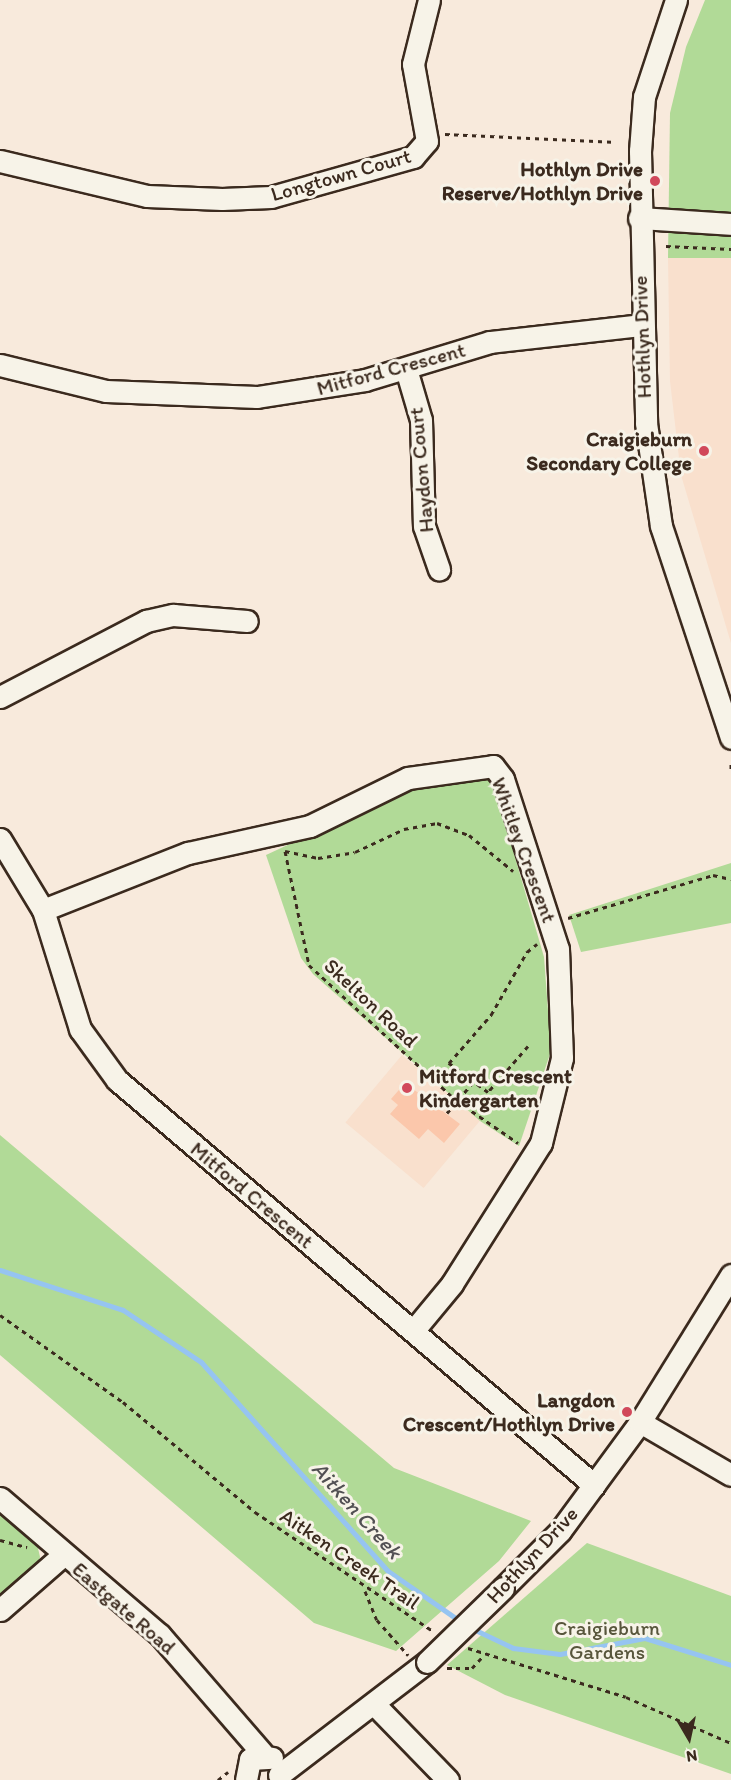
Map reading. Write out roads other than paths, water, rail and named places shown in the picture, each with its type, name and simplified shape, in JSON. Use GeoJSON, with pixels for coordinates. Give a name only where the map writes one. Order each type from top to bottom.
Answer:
{"type":"FeatureCollection","features":[{"type":"Feature","properties":{"kind":"street","name":"Longtown Court"},"geometry":{"type":"LineString","coordinates":[[0,161],[147,196],[222,199],[271,197],[413,157],[427,141],[413,64],[429,0]]}},
{"type":"Feature","properties":{"kind":"street","name":"Hothlyn Drive"},"geometry":{"type":"LineString","coordinates":[[676,0],[644,97],[639,218],[641,325],[661,526],[731,738]]}},
{"type":"Feature","properties":{"kind":"street"},"geometry":{"type":"LineString","coordinates":[[639,218],[731,224]]}},
{"type":"Feature","properties":{"kind":"street","name":"Mitford Crescent"},"geometry":{"type":"LineString","coordinates":[[0,365],[106,391],[257,397],[316,391],[406,369],[490,342],[641,325]]}},
{"type":"Feature","properties":{"kind":"street","name":"Haydon Court"},"geometry":{"type":"LineString","coordinates":[[406,369],[422,420],[424,526],[439,569]]}},
{"type":"Feature","properties":{"kind":"street"},"geometry":{"type":"LineString","coordinates":[[0,697],[146,621],[173,615],[247,621]]}},
{"type":"Feature","properties":{"kind":"street","name":"Whitley Crescent"},"geometry":{"type":"LineString","coordinates":[[43,910],[188,854],[309,826],[408,778],[493,766],[503,779],[561,964],[562,1058],[535,1153],[452,1284],[413,1331]]}},
{"type":"Feature","properties":{"kind":"street","name":"Mitford Crescent"},"geometry":{"type":"LineString","coordinates":[[0,839],[43,910],[80,1029],[117,1080],[594,1485]]}},
{"type":"Feature","properties":{"kind":"street","name":"Hothlyn Drive"},"geometry":{"type":"LineString","coordinates":[[278,1778],[328,1734],[374,1704],[427,1662],[560,1531],[640,1422],[731,1275]]}},
{"type":"Feature","properties":{"kind":"street"},"geometry":{"type":"LineString","coordinates":[[640,1422],[731,1475]]}},
{"type":"Feature","properties":{"kind":"street","name":"Eastgate Road"},"geometry":{"type":"LineString","coordinates":[[0,1498],[63,1556],[160,1635],[238,1728],[249,1767],[275,1761],[278,1778]]}},
{"type":"Feature","properties":{"kind":"street"},"geometry":{"type":"LineString","coordinates":[[0,1610],[63,1556]]}},
{"type":"Feature","properties":{"kind":"street"},"geometry":{"type":"LineString","coordinates":[[374,1704],[448,1780]]}},
{"type":"Feature","properties":{"kind":"street","name":"Hothlyn Drive"},"geometry":{"type":"LineString","coordinates":[[249,1767],[328,1734]]}},
{"type":"Feature","properties":{"kind":"waterway","name":"Aitken Creek"},"geometry":{"type":"LineString","coordinates":[[0,1270],[123,1310],[201,1362],[388,1571],[461,1622]]}},
{"type":"Feature","properties":{"kind":"waterway","name":"Aitken Creek"},"geometry":{"type":"LineString","coordinates":[[469,1627],[513,1648],[560,1654],[645,1638],[731,1665]]}},
{"type":"Feature","properties":{"kind":"place","name":"Hothlyn Drive Reserve/Hothlyn Drive"},"geometry":{"type":"Point","coordinates":[655,181]}},
{"type":"Feature","properties":{"kind":"place","name":"Craigieburn Secondary College"},"geometry":{"type":"Point","coordinates":[704,451]}},
{"type":"Feature","properties":{"kind":"place","name":"Mitford Crescent Kindergarten"},"geometry":{"type":"Point","coordinates":[407,1088]}},
{"type":"Feature","properties":{"kind":"place","name":"Langdon Crescent/Hothlyn Drive"},"geometry":{"type":"Point","coordinates":[627,1412]}},
{"type":"Feature","properties":{"kind":"park label","name":"Craigieburn Gardens"},"geometry":{"type":"Point","coordinates":[607,1640]}}]}
